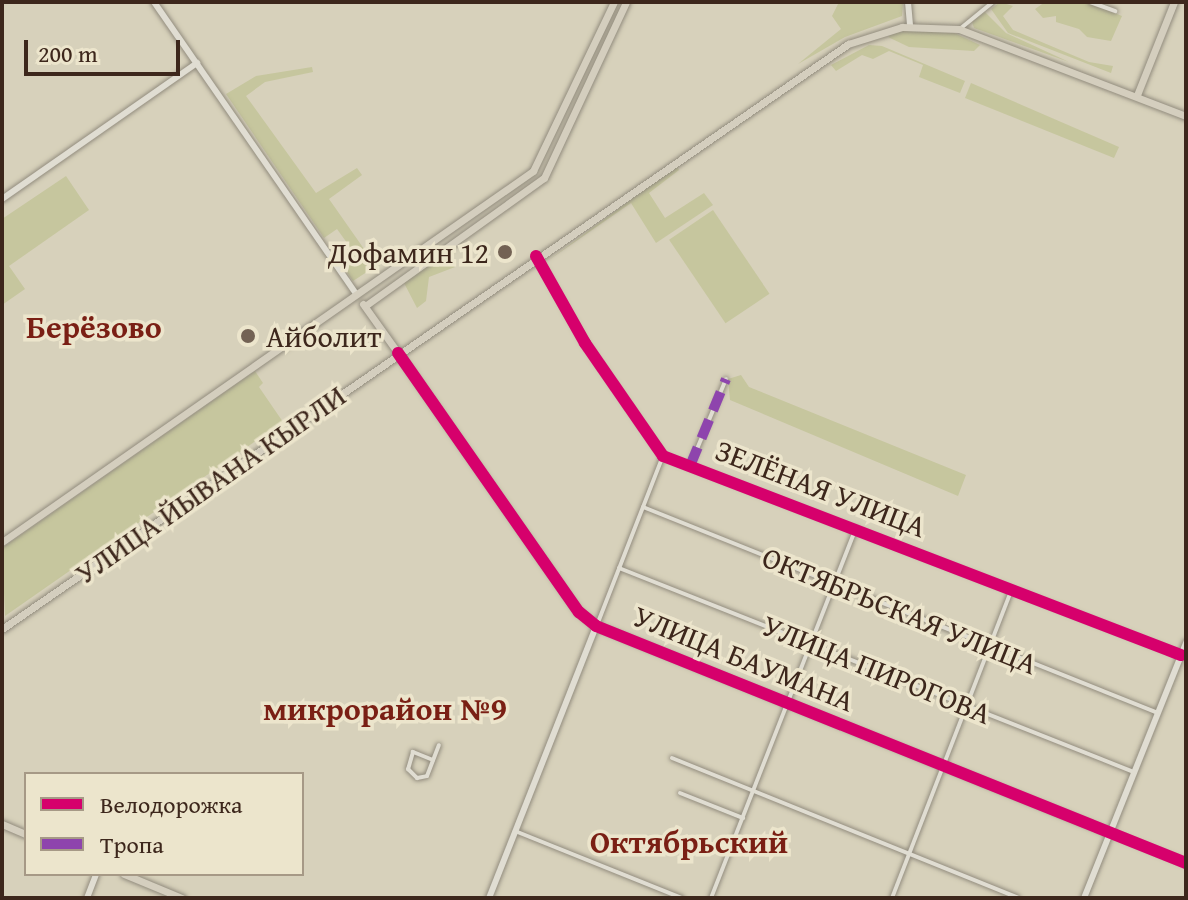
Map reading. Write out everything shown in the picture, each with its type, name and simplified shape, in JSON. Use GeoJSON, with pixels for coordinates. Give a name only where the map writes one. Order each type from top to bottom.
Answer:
{"type":"FeatureCollection","features":[{"type":"Feature","properties":{"kind":"main road"},"geometry":{"type":"LineString","coordinates":[[2,542],[533,171],[548,147],[614,2]]}},
{"type":"Feature","properties":{"kind":"main road"},"geometry":{"type":"LineString","coordinates":[[365,306],[541,181],[558,152],[626,2]]}},
{"type":"Feature","properties":{"kind":"main road"},"geometry":{"type":"LineString","coordinates":[[1137,95],[1174,2]]}},
{"type":"Feature","properties":{"kind":"main road"},"geometry":{"type":"LineString","coordinates":[[607,16],[618,21]]}},
{"type":"Feature","properties":{"kind":"main road","name":"УЛИЦА ЙЫВАНА КЫРЛИ"},"geometry":{"type":"LineString","coordinates":[[2,629],[826,54],[866,37],[910,26],[959,29],[1186,116]]}},
{"type":"Feature","properties":{"kind":"main road"},"geometry":{"type":"LineString","coordinates":[[595,44],[605,49]]}},
{"type":"Feature","properties":{"kind":"main road"},"geometry":{"type":"LineString","coordinates":[[548,147],[558,152]]}},
{"type":"Feature","properties":{"kind":"main road"},"geometry":{"type":"LineString","coordinates":[[439,237],[447,247]]}},
{"type":"Feature","properties":{"kind":"main road","name":"УЛИЦА БАУМАНА"},"geometry":{"type":"LineString","coordinates":[[357,295],[398,353]]}},
{"type":"Feature","properties":{"kind":"main road"},"geometry":{"type":"LineString","coordinates":[[2,824],[24,833]]}},
{"type":"Feature","properties":{"kind":"main road"},"geometry":{"type":"LineString","coordinates":[[129,876],[182,898]]}},
{"type":"Feature","properties":{"kind":"street","name":"УЛИЦА БАУМАНА"},"geometry":{"type":"LineString","coordinates":[[154,2],[357,295]]}},
{"type":"Feature","properties":{"kind":"street"},"geometry":{"type":"LineString","coordinates":[[908,2],[910,26]]}},
{"type":"Feature","properties":{"kind":"street"},"geometry":{"type":"LineString","coordinates":[[959,29],[993,2]]}},
{"type":"Feature","properties":{"kind":"street"},"geometry":{"type":"LineString","coordinates":[[1090,2],[1103,4],[1115,11]]}},
{"type":"Feature","properties":{"kind":"street"},"geometry":{"type":"LineString","coordinates":[[2,199],[197,63]]}},
{"type":"Feature","properties":{"kind":"street"},"geometry":{"type":"LineString","coordinates":[[489,898],[663,456],[585,343],[536,256]]}},
{"type":"Feature","properties":{"kind":"street","name":"УЛИЦА БАУМАНА"},"geometry":{"type":"LineString","coordinates":[[398,353],[579,612],[596,626],[1186,863]]}},
{"type":"Feature","properties":{"kind":"street"},"geometry":{"type":"LineString","coordinates":[[690,466],[726,379]]}},
{"type":"Feature","properties":{"kind":"street","name":"ЗЕЛЁНАЯ УЛИЦА"},"geometry":{"type":"LineString","coordinates":[[663,456],[1181,655]]}},
{"type":"Feature","properties":{"kind":"street","name":"ОКТЯБРЬСКАЯ УЛИЦА"},"geometry":{"type":"LineString","coordinates":[[643,507],[1158,713]]}},
{"type":"Feature","properties":{"kind":"street"},"geometry":{"type":"LineString","coordinates":[[711,898],[856,528]]}},
{"type":"Feature","properties":{"kind":"street","name":"УЛИЦА ПИРОГОВА"},"geometry":{"type":"LineString","coordinates":[[619,568],[1134,772]]}},
{"type":"Feature","properties":{"kind":"street"},"geometry":{"type":"LineString","coordinates":[[892,898],[1011,591]]}},
{"type":"Feature","properties":{"kind":"street"},"geometry":{"type":"LineString","coordinates":[[1084,898],[1186,643]]}},
{"type":"Feature","properties":{"kind":"street"},"geometry":{"type":"LineString","coordinates":[[433,760],[413,752],[408,769],[417,778],[427,776],[439,745]]}},
{"type":"Feature","properties":{"kind":"street"},"geometry":{"type":"LineString","coordinates":[[672,758],[1018,898]]}},
{"type":"Feature","properties":{"kind":"street"},"geometry":{"type":"LineString","coordinates":[[680,793],[743,818]]}},
{"type":"Feature","properties":{"kind":"street"},"geometry":{"type":"LineString","coordinates":[[515,831],[682,898]]}},
{"type":"Feature","properties":{"kind":"street"},"geometry":{"type":"LineString","coordinates":[[87,898],[95,876]]}},
{"type":"Feature","properties":{"kind":"green space"},"geometry":{"type":"Polygon","coordinates":[[[839,2],[903,2],[902,16],[845,37],[798,64],[841,29],[832,16],[839,2]]]}},
{"type":"Feature","properties":{"kind":"green space"},"geometry":{"type":"Polygon","coordinates":[[[1000,2],[1013,6],[1003,16],[1013,30],[1089,62],[1113,66],[1111,73],[1008,33],[991,9],[1000,2]]]}},
{"type":"Feature","properties":{"kind":"green space"},"geometry":{"type":"Polygon","coordinates":[[[1045,2],[1086,2],[1122,16],[1111,41],[1087,37],[1079,29],[1056,22],[1056,16],[1043,18],[1035,9],[1045,2]]]}},
{"type":"Feature","properties":{"kind":"green space"},"geometry":{"type":"Polygon","coordinates":[[[985,12],[1006,33],[1069,62],[974,28],[972,22],[985,12]]]}},
{"type":"Feature","properties":{"kind":"green space"},"geometry":{"type":"Polygon","coordinates":[[[948,30],[980,45],[974,51],[909,47],[888,37],[896,31],[948,30]]]}},
{"type":"Feature","properties":{"kind":"green space"},"geometry":{"type":"Polygon","coordinates":[[[869,45],[882,46],[965,81],[960,93],[919,77],[923,65],[889,51],[873,59],[862,55],[836,71],[831,65],[869,45]]]}},
{"type":"Feature","properties":{"kind":"green space"},"geometry":{"type":"Polygon","coordinates":[[[312,67],[313,72],[265,82],[246,96],[316,193],[357,168],[362,175],[329,199],[376,266],[353,281],[336,257],[350,247],[337,229],[324,238],[226,94],[256,76],[312,67]]]}},
{"type":"Feature","properties":{"kind":"green space"},"geometry":{"type":"Polygon","coordinates":[[[971,83],[1119,147],[1114,158],[965,98],[971,83]]]}},
{"type":"Feature","properties":{"kind":"green space"},"geometry":{"type":"Polygon","coordinates":[[[677,166],[679,170],[649,193],[665,218],[704,193],[713,205],[656,243],[631,203],[546,262],[677,166]]]}},
{"type":"Feature","properties":{"kind":"green space"},"geometry":{"type":"Polygon","coordinates":[[[66,176],[89,210],[9,266],[25,289],[2,305],[2,219],[66,176]]]}},
{"type":"Feature","properties":{"kind":"green space"},"geometry":{"type":"Polygon","coordinates":[[[713,210],[769,294],[726,323],[669,240],[713,210]]]}},
{"type":"Feature","properties":{"kind":"green space"},"geometry":{"type":"Polygon","coordinates":[[[447,251],[453,253],[449,261],[455,267],[429,277],[426,301],[417,308],[403,281],[447,251]]]}},
{"type":"Feature","properties":{"kind":"green space"},"geometry":{"type":"Polygon","coordinates":[[[255,371],[263,383],[259,387],[283,422],[5,616],[2,548],[255,371]]]}},
{"type":"Feature","properties":{"kind":"green space"},"geometry":{"type":"Polygon","coordinates":[[[741,375],[749,387],[966,475],[958,496],[730,400],[728,379],[741,375]]]}},
{"type":"Feature","properties":{"kind":"marked path"},"geometry":{"type":"LineString","coordinates":[[690,466],[726,379]]}},
{"type":"Feature","properties":{"kind":"cycle path"},"geometry":{"type":"LineString","coordinates":[[536,256],[585,343],[663,456],[1181,655]]}},
{"type":"Feature","properties":{"kind":"cycle path"},"geometry":{"type":"LineString","coordinates":[[398,353],[579,612],[596,626],[1186,863]]}},
{"type":"Feature","properties":{"kind":"place","name":"Дофамин 12"},"geometry":{"type":"Point","coordinates":[505,252]}},
{"type":"Feature","properties":{"kind":"place","name":"Айболит"},"geometry":{"type":"Point","coordinates":[248,336]}},
{"type":"Feature","properties":{"kind":"district","name":"Берёзово"},"geometry":{"type":"Point","coordinates":[94,327]}},
{"type":"Feature","properties":{"kind":"district","name":"микрорайон №9"},"geometry":{"type":"Point","coordinates":[385,709]}},
{"type":"Feature","properties":{"kind":"district","name":"Октябрьский"},"geometry":{"type":"Point","coordinates":[689,842]}}]}
